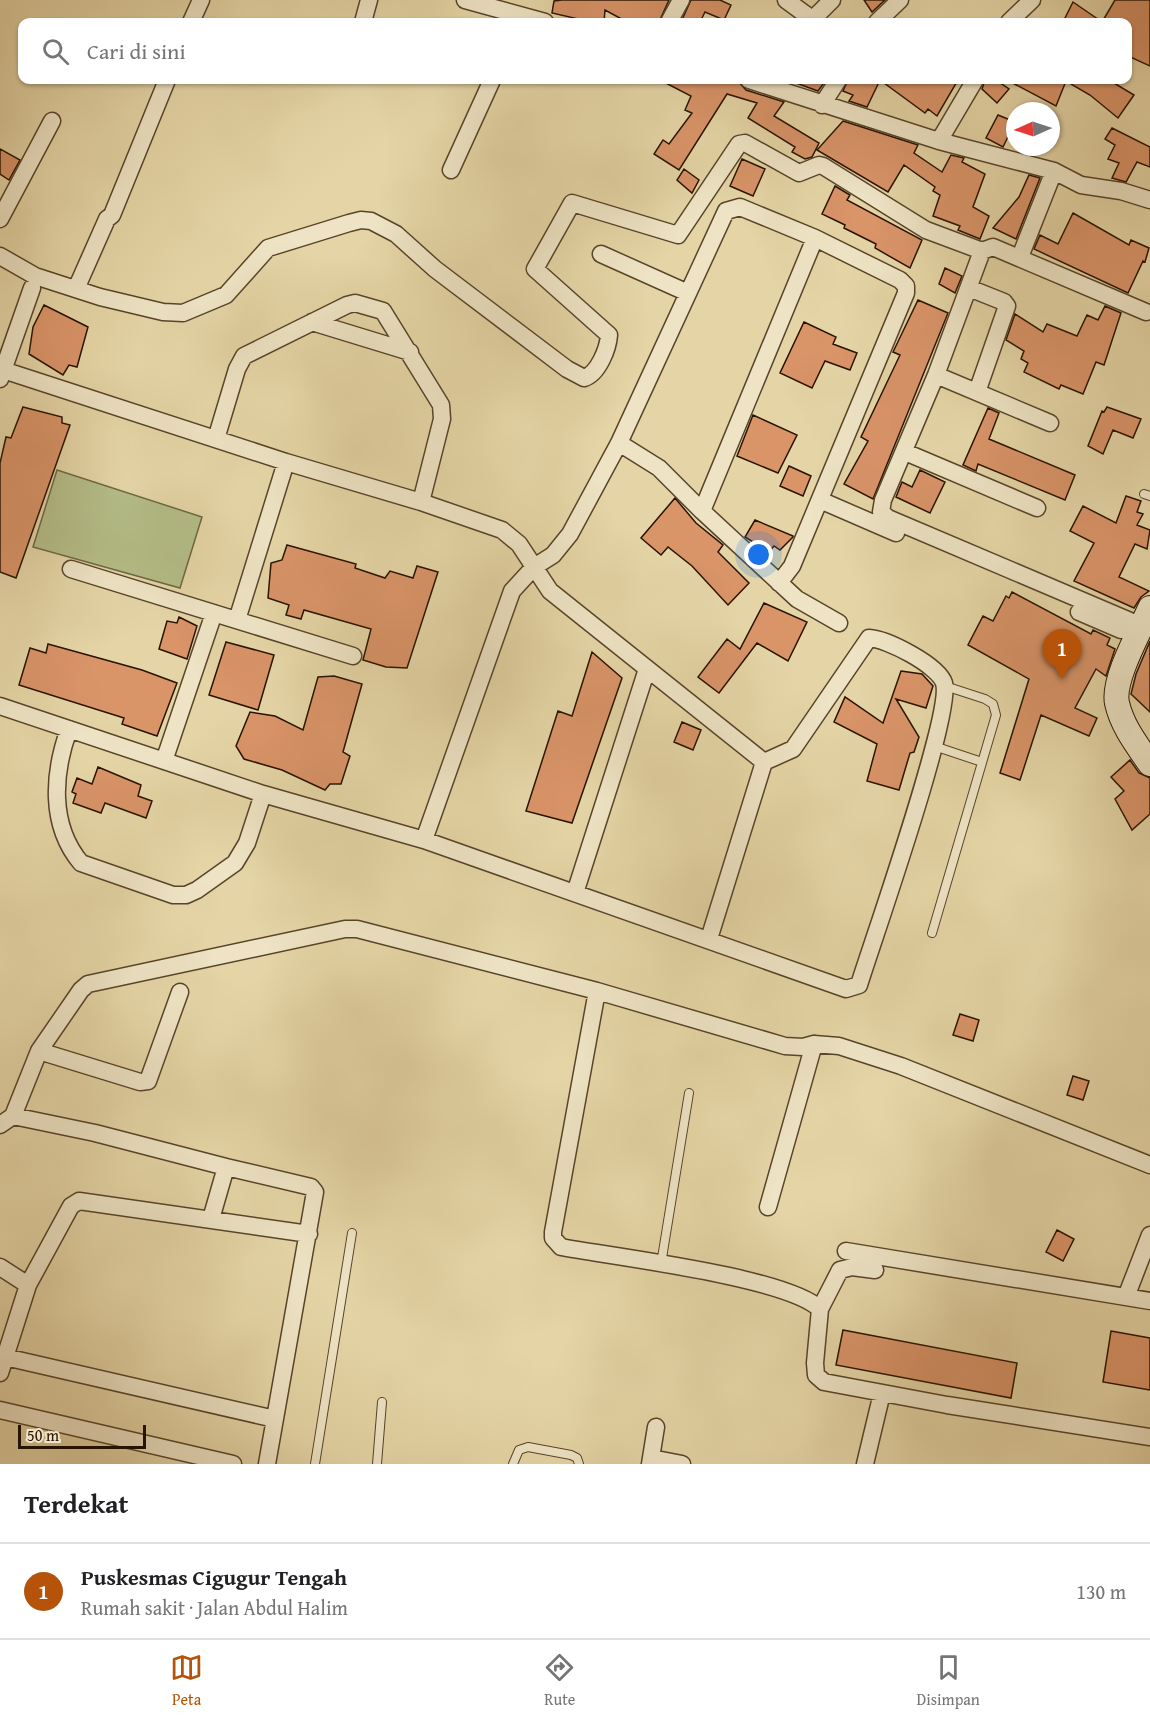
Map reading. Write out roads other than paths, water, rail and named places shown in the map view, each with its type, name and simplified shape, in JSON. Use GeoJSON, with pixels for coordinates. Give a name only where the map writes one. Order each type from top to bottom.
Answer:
{"type":"FeatureCollection","features":[{"type":"Feature","properties":{"kind":"street"},"geometry":{"type":"LineString","coordinates":[[193,18],[201,0]]}},
{"type":"Feature","properties":{"kind":"street"},"geometry":{"type":"LineString","coordinates":[[364,18],[369,0]]}},
{"type":"Feature","properties":{"kind":"street"},"geometry":{"type":"LineString","coordinates":[[465,0],[516,18]]}},
{"type":"Feature","properties":{"kind":"street"},"geometry":{"type":"LineString","coordinates":[[671,18],[681,0]]}},
{"type":"Feature","properties":{"kind":"street"},"geometry":{"type":"LineString","coordinates":[[786,0],[810,18]]}},
{"type":"Feature","properties":{"kind":"street"},"geometry":{"type":"LineString","coordinates":[[817,18],[832,0]]}},
{"type":"Feature","properties":{"kind":"street"},"geometry":{"type":"LineString","coordinates":[[881,18],[900,0]]}},
{"type":"Feature","properties":{"kind":"street"},"geometry":{"type":"LineString","coordinates":[[1013,18],[1032,0]]}},
{"type":"Feature","properties":{"kind":"street"},"geometry":{"type":"LineString","coordinates":[[76,289],[107,219],[112,215],[165,84]]}},
{"type":"Feature","properties":{"kind":"street"},"geometry":{"type":"LineString","coordinates":[[451,170],[490,84]]}},
{"type":"Feature","properties":{"kind":"street"},"geometry":{"type":"LineString","coordinates":[[760,84],[939,141],[1054,171],[1081,185],[1121,190],[1150,200]]}},
{"type":"Feature","properties":{"kind":"street"},"geometry":{"type":"LineString","coordinates":[[822,105],[835,84]]}},
{"type":"Feature","properties":{"kind":"street"},"geometry":{"type":"LineString","coordinates":[[939,141],[973,84]]}},
{"type":"Feature","properties":{"kind":"street"},"geometry":{"type":"LineString","coordinates":[[0,219],[52,121]]}},
{"type":"Feature","properties":{"kind":"street"},"geometry":{"type":"LineString","coordinates":[[0,256],[35,276],[76,289],[163,312],[183,313],[226,295],[268,248],[361,220],[396,234],[435,269],[567,369],[584,378],[595,371],[604,353],[609,335],[535,269],[572,203],[678,236],[741,143],[799,173],[819,165],[823,166],[926,230],[982,251],[993,247],[1020,257],[1146,312]]}},
{"type":"Feature","properties":{"kind":"street"},"geometry":{"type":"LineString","coordinates":[[1020,257],[1054,171]]}},
{"type":"Feature","properties":{"kind":"street"},"geometry":{"type":"LineString","coordinates":[[424,840],[512,591],[534,567],[553,555],[570,534],[619,443],[726,211],[732,207],[740,207],[814,238],[900,280],[906,286],[906,293],[792,566],[779,583]]}},
{"type":"Feature","properties":{"kind":"street"},"geometry":{"type":"LineString","coordinates":[[702,511],[814,238]]}},
{"type":"Feature","properties":{"kind":"street"},"geometry":{"type":"LineString","coordinates":[[982,251],[936,375],[883,500],[881,512],[884,516],[1138,621]]}},
{"type":"Feature","properties":{"kind":"street"},"geometry":{"type":"LineString","coordinates":[[601,254],[688,293]]}},
{"type":"Feature","properties":{"kind":"street"},"geometry":{"type":"LineString","coordinates":[[32,288],[1,374],[421,502],[502,530],[519,544],[550,591],[764,762]]}},
{"type":"Feature","properties":{"kind":"street"},"geometry":{"type":"LineString","coordinates":[[969,288],[1004,302],[1007,306],[977,392]]}},
{"type":"Feature","properties":{"kind":"street"},"geometry":{"type":"LineString","coordinates":[[216,439],[237,369],[244,356],[347,304],[355,303],[383,311],[441,405],[442,419],[421,502]]}},
{"type":"Feature","properties":{"kind":"street"},"geometry":{"type":"LineString","coordinates":[[312,322],[410,352]]}},
{"type":"Feature","properties":{"kind":"street"},"geometry":{"type":"LineString","coordinates":[[936,375],[1050,423]]}},
{"type":"Feature","properties":{"kind":"street"},"geometry":{"type":"LineString","coordinates":[[619,443],[659,468],[797,599],[839,623]]}},
{"type":"Feature","properties":{"kind":"street"},"geometry":{"type":"LineString","coordinates":[[905,452],[1037,508]]}},
{"type":"Feature","properties":{"kind":"street"},"geometry":{"type":"LineString","coordinates":[[237,620],[286,462]]}},
{"type":"Feature","properties":{"kind":"street"},"geometry":{"type":"LineString","coordinates":[[820,500],[1138,621]]}},
{"type":"Feature","properties":{"kind":"street"},"geometry":{"type":"LineString","coordinates":[[71,569],[353,656]]}},
{"type":"Feature","properties":{"kind":"street"},"geometry":{"type":"LineString","coordinates":[[164,761],[214,613]]}},
{"type":"Feature","properties":{"kind":"street"},"geometry":{"type":"LineString","coordinates":[[1138,621],[1117,686],[1116,701],[1129,733],[1150,764]]}},
{"type":"Feature","properties":{"kind":"street"},"geometry":{"type":"LineString","coordinates":[[0,706],[263,794],[424,840],[846,988],[859,985],[934,746],[945,686],[940,674],[930,666],[880,639],[868,638],[794,748],[764,762],[709,939]]}},
{"type":"Feature","properties":{"kind":"street"},"geometry":{"type":"LineString","coordinates":[[575,893],[647,669]]}},
{"type":"Feature","properties":{"kind":"street"},"geometry":{"type":"LineString","coordinates":[[69,729],[57,766],[56,798],[73,853],[81,863],[173,895],[186,895],[197,890],[235,863],[247,843],[263,794]]}},
{"type":"Feature","properties":{"kind":"street"},"geometry":{"type":"LineString","coordinates":[[267,1464],[309,1234],[314,1189],[95,1133],[7,1121],[39,1051],[81,990],[88,984],[345,929],[357,929],[597,991],[785,1046],[803,1047],[814,1044],[839,1046],[901,1066],[1150,1165]]}},
{"type":"Feature","properties":{"kind":"street"},"geometry":{"type":"LineString","coordinates":[[597,991],[553,1238],[561,1247],[761,1284],[806,1299],[820,1309]]}},
{"type":"Feature","properties":{"kind":"street"},"geometry":{"type":"LineString","coordinates":[[39,1051],[140,1082],[148,1081],[180,992]]}},
{"type":"Feature","properties":{"kind":"street"},"geometry":{"type":"LineString","coordinates":[[768,1207],[814,1044]]}},
{"type":"Feature","properties":{"kind":"street"},"geometry":{"type":"LineString","coordinates":[[211,1219],[226,1167]]}},
{"type":"Feature","properties":{"kind":"street"},"geometry":{"type":"LineString","coordinates":[[276,1419],[2,1365],[28,1285],[71,1206],[79,1201],[309,1234]]}},
{"type":"Feature","properties":{"kind":"street"},"geometry":{"type":"LineString","coordinates":[[1126,1297],[1150,1235]]}},
{"type":"Feature","properties":{"kind":"street"},"geometry":{"type":"LineString","coordinates":[[846,1251],[1150,1301]]}},
{"type":"Feature","properties":{"kind":"street"},"geometry":{"type":"LineString","coordinates":[[0,1267],[28,1285]]}},
{"type":"Feature","properties":{"kind":"street"},"geometry":{"type":"LineString","coordinates":[[874,1270],[852,1267],[840,1270],[820,1309],[815,1363],[816,1375],[824,1382],[1150,1437]]}},
{"type":"Feature","properties":{"kind":"street"},"geometry":{"type":"LineString","coordinates":[[865,1464],[882,1393]]}},
{"type":"Feature","properties":{"kind":"street"},"geometry":{"type":"LineString","coordinates":[[0,1410],[233,1464]]}},
{"type":"Feature","properties":{"kind":"street"},"geometry":{"type":"LineString","coordinates":[[656,1427],[650,1461],[682,1464]]}},
{"type":"Feature","properties":{"kind":"lane"},"geometry":{"type":"LineString","coordinates":[[932,933],[996,714],[993,704],[985,699],[945,686]]}},
{"type":"Feature","properties":{"kind":"lane"},"geometry":{"type":"LineString","coordinates":[[934,746],[982,762]]}},
{"type":"Feature","properties":{"kind":"lane"},"geometry":{"type":"LineString","coordinates":[[661,1264],[689,1093]]}},
{"type":"Feature","properties":{"kind":"lane"},"geometry":{"type":"LineString","coordinates":[[315,1464],[352,1233]]}},
{"type":"Feature","properties":{"kind":"lane"},"geometry":{"type":"LineString","coordinates":[[377,1464],[382,1402]]}},
{"type":"Feature","properties":{"kind":"lane"},"geometry":{"type":"LineString","coordinates":[[513,1464],[519,1450],[528,1447],[571,1455],[577,1458],[579,1464]]}},
{"type":"Feature","properties":{"kind":"place","name":"Puskesmas Cigugur Tengah"},"geometry":{"type":"Point","coordinates":[1062,679]}}]}
